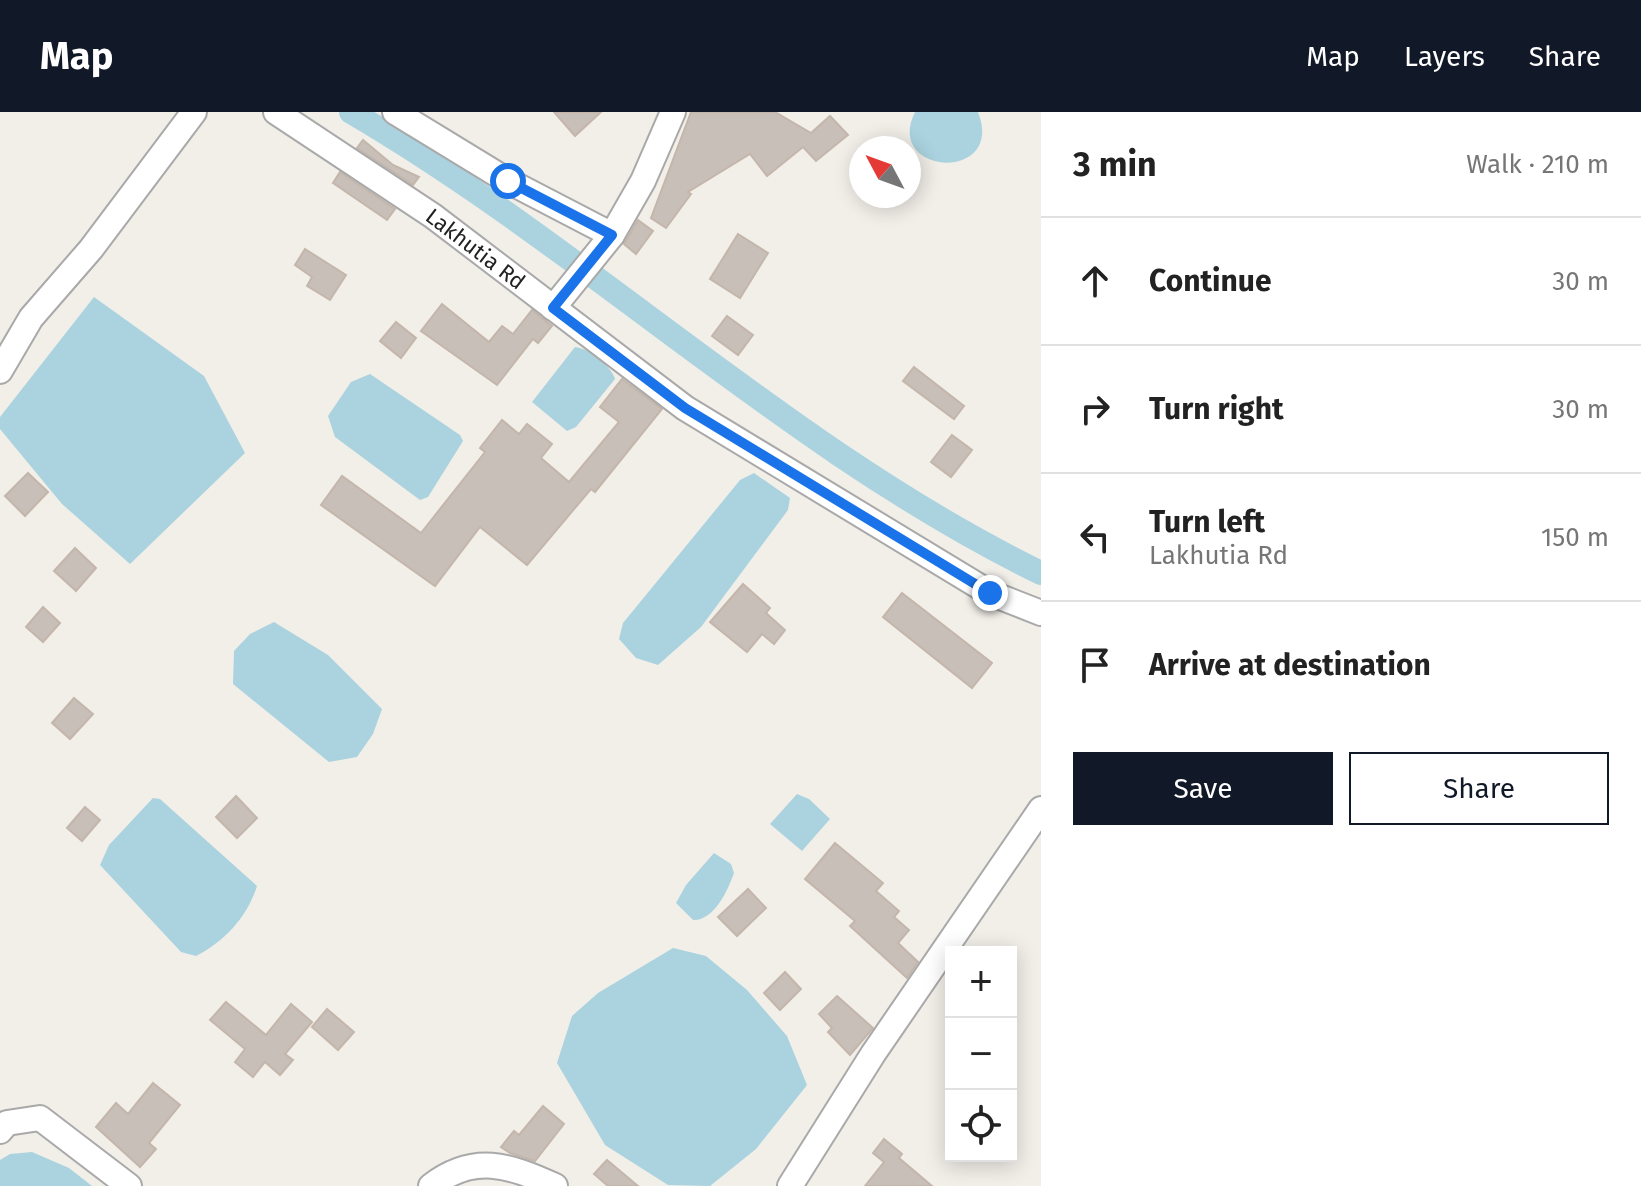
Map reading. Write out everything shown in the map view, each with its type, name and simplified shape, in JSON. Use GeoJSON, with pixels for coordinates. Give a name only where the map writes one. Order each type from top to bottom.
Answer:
{"type":"FeatureCollection","features":[{"type":"Feature","properties":{"kind":"street"},"geometry":{"type":"LineString","coordinates":[[0,371],[31,318],[91,249],[194,112]]}},
{"type":"Feature","properties":{"kind":"street","name":"Lakhutia Rd"},"geometry":{"type":"LineString","coordinates":[[276,112],[433,216],[685,408],[990,593],[1041,613]]}},
{"type":"Feature","properties":{"kind":"street"},"geometry":{"type":"LineString","coordinates":[[395,112],[606,244]]}},
{"type":"Feature","properties":{"kind":"street"},"geometry":{"type":"LineString","coordinates":[[553,308],[606,244],[643,181],[673,112]]}},
{"type":"Feature","properties":{"kind":"street"},"geometry":{"type":"LineString","coordinates":[[790,1186],[873,1054],[1041,809]]}},
{"type":"Feature","properties":{"kind":"street"},"geometry":{"type":"LineString","coordinates":[[0,1131],[7,1123],[40,1118],[129,1186]]}},
{"type":"Feature","properties":{"kind":"street"},"geometry":{"type":"LineString","coordinates":[[431,1186],[473,1163],[506,1168],[555,1186]]}},
{"type":"Feature","properties":{"kind":"water"},"geometry":{"type":"Polygon","coordinates":[[[915,112],[978,112],[982,135],[975,151],[962,160],[945,163],[928,159],[921,154],[921,136],[911,136],[915,112]]]}},
{"type":"Feature","properties":{"kind":"water"},"geometry":{"type":"Polygon","coordinates":[[[94,297],[204,376],[245,453],[130,564],[62,504],[0,429],[0,417],[94,297]]]}},
{"type":"Feature","properties":{"kind":"water"},"geometry":{"type":"Polygon","coordinates":[[[575,347],[599,358],[615,379],[576,427],[567,431],[532,402],[575,347]]]}},
{"type":"Feature","properties":{"kind":"water"},"geometry":{"type":"Polygon","coordinates":[[[370,374],[460,435],[463,441],[428,497],[420,500],[335,437],[328,416],[351,382],[370,374]]]}},
{"type":"Feature","properties":{"kind":"water"},"geometry":{"type":"Polygon","coordinates":[[[754,473],[790,498],[788,510],[701,627],[658,665],[636,658],[619,639],[623,623],[740,480],[754,473]]]}},
{"type":"Feature","properties":{"kind":"water"},"geometry":{"type":"Polygon","coordinates":[[[274,622],[328,655],[382,709],[373,734],[357,757],[329,762],[233,684],[234,651],[250,634],[274,622]]]}},
{"type":"Feature","properties":{"kind":"water"},"geometry":{"type":"Polygon","coordinates":[[[797,794],[809,799],[830,819],[802,851],[770,824],[797,794]]]}},
{"type":"Feature","properties":{"kind":"water"},"geometry":{"type":"Polygon","coordinates":[[[153,798],[160,799],[257,886],[234,927],[196,956],[181,952],[100,865],[109,845],[153,798]]]}},
{"type":"Feature","properties":{"kind":"water"},"geometry":{"type":"Polygon","coordinates":[[[714,853],[731,864],[734,873],[714,910],[701,919],[693,920],[676,903],[686,885],[714,853]]]}},
{"type":"Feature","properties":{"kind":"water"},"geometry":{"type":"Polygon","coordinates":[[[673,948],[706,956],[747,990],[787,1036],[807,1085],[756,1149],[710,1186],[668,1185],[605,1145],[557,1063],[572,1016],[598,993],[673,948]]]}},
{"type":"Feature","properties":{"kind":"water"},"geometry":{"type":"Polygon","coordinates":[[[32,1152],[69,1168],[92,1186],[0,1186],[0,1160],[10,1154],[32,1152]]]}},
{"type":"Feature","properties":{"kind":"building"},"geometry":{"type":"Polygon","coordinates":[[[554,112],[601,112],[575,136],[554,112]]]}},
{"type":"Feature","properties":{"kind":"building"},"geometry":{"type":"Polygon","coordinates":[[[691,112],[775,112],[811,133],[830,116],[848,135],[816,161],[803,147],[767,176],[750,154],[688,192],[691,194],[666,228],[651,218],[691,112]]]}},
{"type":"Feature","properties":{"kind":"building"},"geometry":{"type":"Polygon","coordinates":[[[363,140],[393,165],[419,177],[413,185],[357,148],[363,140]]]}},
{"type":"Feature","properties":{"kind":"building"},"geometry":{"type":"Polygon","coordinates":[[[340,172],[395,209],[387,220],[333,183],[340,172]]]}},
{"type":"Feature","properties":{"kind":"building"},"geometry":{"type":"Polygon","coordinates":[[[638,220],[653,231],[636,254],[624,244],[638,220]]]}},
{"type":"Feature","properties":{"kind":"building"},"geometry":{"type":"Polygon","coordinates":[[[738,234],[768,253],[740,298],[710,279],[738,234]]]}},
{"type":"Feature","properties":{"kind":"building"},"geometry":{"type":"Polygon","coordinates":[[[305,249],[346,275],[330,300],[307,286],[312,277],[295,265],[305,249]]]}},
{"type":"Feature","properties":{"kind":"building"},"geometry":{"type":"Polygon","coordinates":[[[442,304],[489,342],[502,326],[513,334],[532,310],[552,326],[538,343],[533,339],[497,385],[421,331],[442,304]]]}},
{"type":"Feature","properties":{"kind":"building"},"geometry":{"type":"Polygon","coordinates":[[[727,316],[753,335],[738,355],[712,336],[727,316]]]}},
{"type":"Feature","properties":{"kind":"building"},"geometry":{"type":"Polygon","coordinates":[[[396,322],[416,338],[401,358],[380,341],[396,322]]]}},
{"type":"Feature","properties":{"kind":"building"},"geometry":{"type":"Polygon","coordinates":[[[914,367],[964,406],[954,419],[903,381],[914,367]]]}},
{"type":"Feature","properties":{"kind":"building"},"geometry":{"type":"Polygon","coordinates":[[[622,379],[662,409],[595,492],[591,489],[527,565],[480,527],[435,586],[321,505],[342,476],[421,533],[485,452],[480,448],[502,420],[519,434],[527,424],[552,444],[541,458],[569,482],[619,422],[600,407],[622,379]]]}},
{"type":"Feature","properties":{"kind":"building"},"geometry":{"type":"Polygon","coordinates":[[[952,435],[972,450],[951,477],[931,462],[952,435]]]}},
{"type":"Feature","properties":{"kind":"building"},"geometry":{"type":"Polygon","coordinates":[[[28,473],[48,492],[25,516],[5,496],[28,473]]]}},
{"type":"Feature","properties":{"kind":"building"},"geometry":{"type":"Polygon","coordinates":[[[75,548],[96,568],[76,591],[54,571],[75,548]]]}},
{"type":"Feature","properties":{"kind":"building"},"geometry":{"type":"Polygon","coordinates":[[[743,584],[770,608],[766,613],[785,630],[774,644],[762,634],[747,652],[710,622],[743,584]]]}},
{"type":"Feature","properties":{"kind":"building"},"geometry":{"type":"Polygon","coordinates":[[[902,593],[992,663],[972,688],[883,617],[902,593]]]}},
{"type":"Feature","properties":{"kind":"building"},"geometry":{"type":"Polygon","coordinates":[[[43,607],[60,623],[43,642],[26,627],[43,607]]]}},
{"type":"Feature","properties":{"kind":"building"},"geometry":{"type":"Polygon","coordinates":[[[74,698],[93,714],[70,739],[52,723],[74,698]]]}},
{"type":"Feature","properties":{"kind":"building"},"geometry":{"type":"Polygon","coordinates":[[[236,796],[257,818],[237,838],[216,817],[236,796]]]}},
{"type":"Feature","properties":{"kind":"building"},"geometry":{"type":"Polygon","coordinates":[[[85,807],[100,820],[82,841],[67,828],[85,807]]]}},
{"type":"Feature","properties":{"kind":"building"},"geometry":{"type":"Polygon","coordinates":[[[835,843],[883,883],[876,891],[899,911],[894,917],[909,930],[898,943],[918,962],[907,978],[850,926],[855,921],[805,879],[835,843]]]}},
{"type":"Feature","properties":{"kind":"building"},"geometry":{"type":"Polygon","coordinates":[[[748,889],[766,908],[737,936],[718,917],[748,889]]]}},
{"type":"Feature","properties":{"kind":"building"},"geometry":{"type":"Polygon","coordinates":[[[785,972],[801,989],[780,1010],[764,993],[785,972]]]}},
{"type":"Feature","properties":{"kind":"building"},"geometry":{"type":"Polygon","coordinates":[[[837,996],[873,1028],[850,1055],[828,1032],[832,1028],[819,1014],[837,996]]]}},
{"type":"Feature","properties":{"kind":"building"},"geometry":{"type":"Polygon","coordinates":[[[226,1002],[266,1035],[291,1004],[312,1022],[285,1054],[293,1060],[280,1075],[265,1062],[253,1077],[235,1062],[245,1049],[210,1020],[226,1002]]]}},
{"type":"Feature","properties":{"kind":"building"},"geometry":{"type":"Polygon","coordinates":[[[327,1009],[354,1032],[338,1050],[312,1027],[327,1009]]]}},
{"type":"Feature","properties":{"kind":"building"},"geometry":{"type":"Polygon","coordinates":[[[153,1083],[180,1105],[149,1143],[156,1149],[140,1167],[96,1127],[116,1103],[128,1114],[153,1083]]]}},
{"type":"Feature","properties":{"kind":"building"},"geometry":{"type":"Polygon","coordinates":[[[543,1106],[564,1124],[535,1161],[501,1147],[514,1131],[519,1135],[543,1106]]]}},
{"type":"Feature","properties":{"kind":"building"},"geometry":{"type":"Polygon","coordinates":[[[884,1139],[902,1154],[899,1158],[932,1186],[865,1186],[884,1162],[873,1153],[884,1139]]]}},
{"type":"Feature","properties":{"kind":"building"},"geometry":{"type":"Polygon","coordinates":[[[607,1160],[638,1186],[608,1186],[594,1174],[607,1160]]]}},
{"type":"Feature","properties":{"kind":"waterway"},"geometry":{"type":"LineString","coordinates":[[351,112],[439,167],[524,226],[861,469],[949,524],[1041,573]]}},
{"type":"Feature","properties":{"kind":"route"},"geometry":{"type":"LineString","coordinates":[[508,181],[612,235],[553,308],[685,408],[990,593]]}}]}
